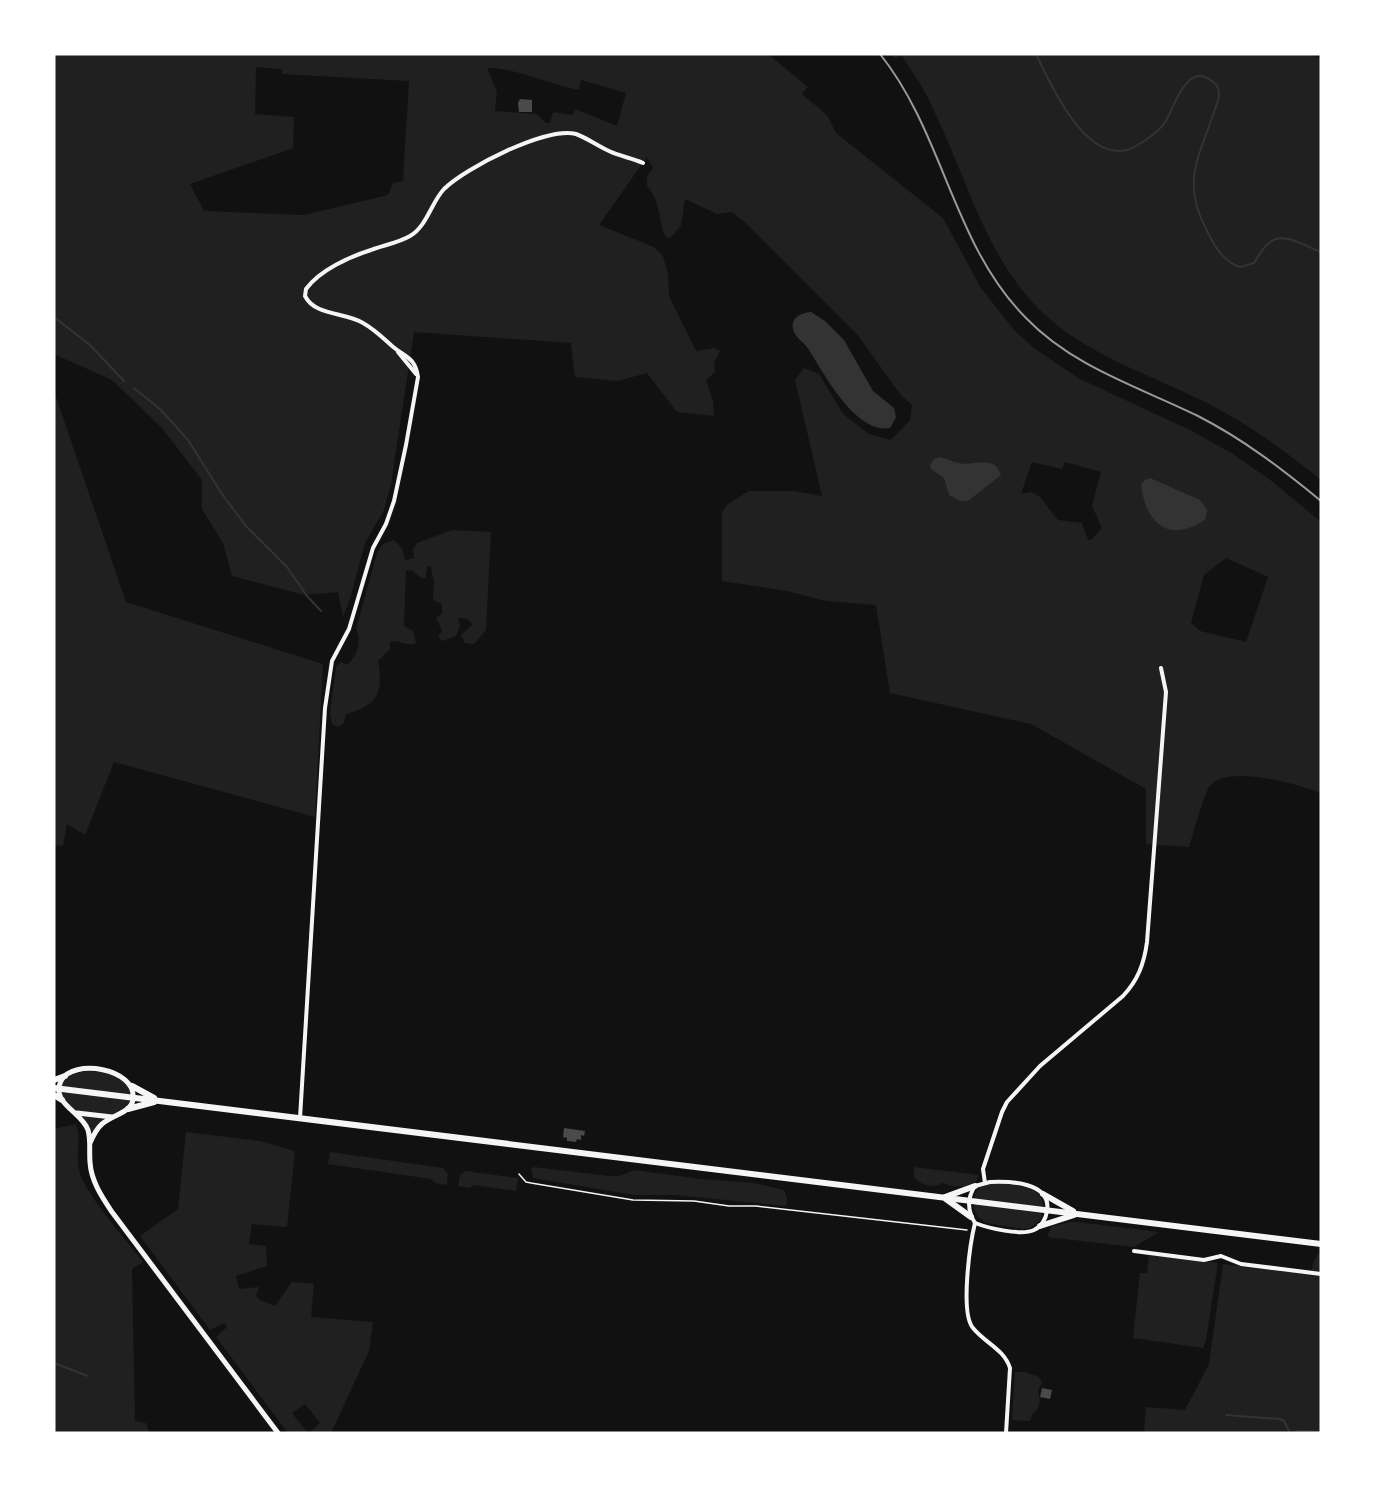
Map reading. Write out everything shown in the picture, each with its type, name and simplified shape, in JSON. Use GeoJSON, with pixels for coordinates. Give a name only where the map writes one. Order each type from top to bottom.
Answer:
{"type":"FeatureCollection","features":[{"type":"Feature","properties":{"kind":"main road"},"geometry":{"type":"LineString","coordinates":[[54,1080],[84,1069],[105,1071],[122,1077],[132,1086],[160,1101]]}},
{"type":"Feature","properties":{"kind":"main road"},"geometry":{"type":"LineString","coordinates":[[57,1088],[65,1076]]}},
{"type":"Feature","properties":{"kind":"main road"},"geometry":{"type":"LineString","coordinates":[[128,1109],[134,1098],[132,1086]]}},
{"type":"Feature","properties":{"kind":"main road"},"geometry":{"type":"LineString","coordinates":[[57,1088],[1321,1244]]}},
{"type":"Feature","properties":{"kind":"main road"},"geometry":{"type":"LineString","coordinates":[[57,1088],[62,1100]]}},
{"type":"Feature","properties":{"kind":"main road"},"geometry":{"type":"LineString","coordinates":[[54,1095],[62,1100],[86,1126],[90,1143],[91,1170],[104,1200],[278,1433]]}},
{"type":"Feature","properties":{"kind":"main road"},"geometry":{"type":"LineString","coordinates":[[90,1143],[100,1126],[114,1116],[128,1109],[160,1101]]}},
{"type":"Feature","properties":{"kind":"main road"},"geometry":{"type":"LineString","coordinates":[[74,1112],[114,1116]]}},
{"type":"Feature","properties":{"kind":"main road"},"geometry":{"type":"LineString","coordinates":[[943,1198],[975,1186]]}},
{"type":"Feature","properties":{"kind":"main road"},"geometry":{"type":"LineString","coordinates":[[1043,1194],[1079,1214]]}},
{"type":"Feature","properties":{"kind":"main road"},"geometry":{"type":"LineString","coordinates":[[943,1198],[973,1220]]}},
{"type":"Feature","properties":{"kind":"main road"},"geometry":{"type":"LineString","coordinates":[[1040,1226],[1079,1214]]}},
{"type":"Feature","properties":{"kind":"street"},"geometry":{"type":"LineString","coordinates":[[300,1118],[325,708],[330,672],[336,652],[349,629],[373,548],[386,524],[394,501],[418,377],[414,362],[363,322],[312,305],[305,296],[306,289],[326,272],[352,256],[400,241],[413,234],[428,216],[440,195],[457,178],[508,150],[545,136],[559,133],[576,134],[615,154],[643,163]]}},
{"type":"Feature","properties":{"kind":"street"},"geometry":{"type":"LineString","coordinates":[[985,1183],[983,1169],[1007,1102],[1040,1066],[1123,996],[1132,987],[1141,971],[1147,942],[1166,692],[1161,668]]}},
{"type":"Feature","properties":{"kind":"street"},"geometry":{"type":"LineString","coordinates":[[973,1220],[987,1227],[1024,1232],[1034,1230],[1040,1226],[1047,1210],[1047,1204],[1038,1189],[1026,1185],[997,1182],[975,1186],[969,1201],[973,1231],[967,1314],[972,1327],[998,1349],[1008,1362],[1010,1373],[1006,1433]]}},
{"type":"Feature","properties":{"kind":"street"},"geometry":{"type":"LineString","coordinates":[[1134,1251],[1204,1260],[1221,1256],[1241,1264],[1321,1274]]}},
{"type":"Feature","properties":{"kind":"path"},"geometry":{"type":"LineString","coordinates":[[519,1174],[531,1184],[633,1200],[684,1200],[729,1206],[756,1206],[973,1231]]}},
{"type":"Feature","properties":{"kind":"shaded area"},"geometry":{"type":"Polygon","coordinates":[[[54,54],[768,54],[808,87],[802,94],[827,115],[836,133],[943,218],[981,288],[1014,330],[1034,348],[1078,378],[1190,430],[1233,454],[1273,482],[1321,522],[1321,793],[1264,778],[1247,776],[1219,780],[1208,790],[1189,847],[1146,844],[1146,789],[1031,724],[890,693],[876,605],[826,601],[787,591],[722,581],[722,512],[728,504],[749,491],[793,491],[822,496],[795,380],[804,368],[819,374],[843,414],[869,434],[891,440],[910,420],[912,405],[900,394],[857,334],[746,223],[732,212],[717,214],[685,199],[681,226],[670,238],[666,238],[655,198],[647,186],[647,176],[653,168],[647,157],[599,225],[654,247],[663,256],[668,274],[669,296],[696,351],[714,348],[720,351],[714,363],[715,372],[706,380],[713,401],[714,416],[677,412],[647,373],[618,381],[575,377],[571,343],[414,332],[391,484],[384,510],[365,543],[343,617],[338,592],[304,595],[232,576],[223,543],[202,509],[202,480],[162,428],[112,380],[54,354],[54,54]],[[256,67],[255,114],[294,117],[293,148],[190,184],[204,211],[304,215],[388,195],[393,183],[403,181],[409,81],[282,74],[282,69],[256,67]],[[487,68],[497,92],[495,111],[536,114],[546,123],[550,123],[553,112],[573,115],[575,109],[617,126],[626,93],[581,80],[579,90],[508,70],[487,68]],[[1032,462],[1021,494],[1031,492],[1040,497],[1058,520],[1082,523],[1088,540],[1091,540],[1102,528],[1092,506],[1101,472],[1065,462],[1062,469],[1032,462]],[[1226,558],[1204,575],[1191,623],[1200,631],[1246,642],[1268,577],[1226,558]]]}},
{"type":"Feature","properties":{"kind":"shaded area"},"geometry":{"type":"Polygon","coordinates":[[[888,54],[1309,54],[1321,59],[1321,480],[1236,419],[1094,350],[1054,323],[1036,306],[1018,285],[990,239],[929,100],[902,56],[895,58],[888,54]]]}},
{"type":"Feature","properties":{"kind":"shaded area"},"geometry":{"type":"Polygon","coordinates":[[[811,312],[825,321],[844,340],[873,391],[894,408],[896,417],[890,428],[877,427],[865,422],[853,412],[832,386],[807,347],[795,334],[793,325],[795,319],[811,312]]]}},
{"type":"Feature","properties":{"kind":"shaded area"},"geometry":{"type":"Polygon","coordinates":[[[54,391],[126,602],[323,664],[315,817],[114,762],[85,835],[67,824],[63,846],[54,845],[54,391]]]}},
{"type":"Feature","properties":{"kind":"shaded area"},"geometry":{"type":"Polygon","coordinates":[[[940,457],[964,464],[989,463],[998,469],[1001,475],[968,501],[960,501],[949,495],[944,478],[931,469],[930,465],[934,459],[940,457]]]}},
{"type":"Feature","properties":{"kind":"shaded area"},"geometry":{"type":"Polygon","coordinates":[[[1150,478],[1200,500],[1207,510],[1205,520],[1180,530],[1161,526],[1148,510],[1141,485],[1150,478]]]}},
{"type":"Feature","properties":{"kind":"shaded area"},"geometry":{"type":"Polygon","coordinates":[[[452,530],[491,532],[486,630],[474,644],[465,643],[461,635],[473,624],[467,619],[458,618],[460,626],[456,636],[442,641],[438,637],[442,631],[436,618],[442,613],[442,604],[433,600],[434,583],[431,567],[427,566],[426,578],[421,578],[413,571],[406,570],[404,626],[413,631],[416,643],[390,642],[390,649],[378,661],[380,682],[376,696],[365,707],[346,714],[344,723],[338,727],[332,724],[330,714],[336,666],[341,662],[347,665],[356,653],[359,639],[356,629],[377,553],[383,544],[394,540],[402,548],[405,560],[414,558],[413,549],[417,543],[452,530]]]}},
{"type":"Feature","properties":{"kind":"shaded area"},"geometry":{"type":"Polygon","coordinates":[[[80,1072],[109,1073],[119,1077],[128,1085],[130,1095],[125,1109],[91,1135],[81,1114],[66,1102],[61,1090],[62,1084],[69,1077],[80,1072]]]}},
{"type":"Feature","properties":{"kind":"shaded area"},"geometry":{"type":"Polygon","coordinates":[[[76,1124],[78,1164],[82,1179],[97,1204],[143,1262],[132,1269],[135,1421],[146,1423],[149,1433],[54,1433],[54,1129],[76,1124]]]}},
{"type":"Feature","properties":{"kind":"shaded area"},"geometry":{"type":"Polygon","coordinates":[[[186,1132],[260,1141],[295,1151],[287,1227],[252,1224],[249,1244],[266,1246],[267,1266],[236,1276],[239,1289],[259,1287],[256,1296],[275,1306],[292,1282],[314,1284],[311,1317],[373,1322],[369,1351],[331,1433],[309,1433],[320,1423],[305,1404],[292,1413],[308,1433],[288,1433],[216,1337],[227,1327],[224,1323],[210,1330],[140,1236],[178,1209],[186,1132]]]}},
{"type":"Feature","properties":{"kind":"shaded area"},"geometry":{"type":"Polygon","coordinates":[[[330,1152],[443,1168],[448,1174],[447,1185],[435,1183],[431,1179],[328,1164],[330,1152]]]}},
{"type":"Feature","properties":{"kind":"shaded area"},"geometry":{"type":"Polygon","coordinates":[[[534,1167],[609,1176],[619,1176],[634,1170],[700,1179],[754,1183],[784,1190],[787,1198],[786,1206],[675,1195],[634,1195],[533,1178],[531,1169],[534,1167]]]}},
{"type":"Feature","properties":{"kind":"shaded area"},"geometry":{"type":"Polygon","coordinates":[[[914,1167],[979,1175],[976,1182],[962,1186],[942,1183],[931,1186],[923,1184],[914,1177],[914,1167]]]}},
{"type":"Feature","properties":{"kind":"shaded area"},"geometry":{"type":"Polygon","coordinates":[[[465,1171],[518,1178],[516,1191],[474,1185],[470,1188],[458,1186],[460,1175],[465,1171]]]}},
{"type":"Feature","properties":{"kind":"shaded area"},"geometry":{"type":"Polygon","coordinates":[[[993,1183],[1023,1187],[1038,1193],[1042,1199],[1043,1208],[1040,1220],[1030,1228],[1024,1229],[986,1223],[978,1217],[974,1209],[975,1193],[980,1187],[993,1183]]]}},
{"type":"Feature","properties":{"kind":"shaded area"},"geometry":{"type":"Polygon","coordinates":[[[1070,1222],[1159,1232],[1134,1247],[1047,1237],[1052,1226],[1070,1222]]]}},
{"type":"Feature","properties":{"kind":"shaded area"},"geometry":{"type":"Polygon","coordinates":[[[1318,1254],[1321,1254],[1321,1433],[1144,1433],[1146,1407],[1185,1410],[1209,1364],[1223,1264],[1311,1275],[1313,1263],[1318,1254]]]}},
{"type":"Feature","properties":{"kind":"shaded area"},"geometry":{"type":"Polygon","coordinates":[[[1149,1255],[1218,1263],[1203,1348],[1133,1338],[1140,1273],[1147,1273],[1149,1255]]]}},
{"type":"Feature","properties":{"kind":"shaded area"},"geometry":{"type":"Polygon","coordinates":[[[1015,1372],[1025,1372],[1039,1377],[1042,1383],[1038,1391],[1040,1401],[1030,1421],[1012,1420],[1015,1372]]]}},
{"type":"Feature","properties":{"kind":"building"},"geometry":{"type":"Polygon","coordinates":[[[520,99],[532,100],[532,112],[519,112],[520,99]]]}},
{"type":"Feature","properties":{"kind":"building"},"geometry":{"type":"Polygon","coordinates":[[[564,1128],[585,1131],[584,1136],[581,1135],[581,1140],[577,1139],[576,1142],[567,1141],[567,1138],[563,1137],[564,1128]]]}},
{"type":"Feature","properties":{"kind":"building"},"geometry":{"type":"Polygon","coordinates":[[[1042,1388],[1052,1390],[1050,1399],[1040,1397],[1042,1388]]]}},
{"type":"Feature","properties":{"kind":"waterway"},"geometry":{"type":"LineString","coordinates":[[1036,54],[1050,83],[1071,117],[1097,144],[1111,150],[1127,150],[1157,131],[1164,124],[1180,93],[1191,79],[1198,76],[1211,80],[1218,88],[1219,98],[1197,160],[1194,186],[1199,214],[1216,248],[1229,261],[1240,267],[1254,263],[1266,246],[1280,238],[1294,240],[1321,252]]}},
{"type":"Feature","properties":{"kind":"waterway"},"geometry":{"type":"LineString","coordinates":[[54,317],[90,345],[124,381]]}},
{"type":"Feature","properties":{"kind":"waterway"},"geometry":{"type":"LineString","coordinates":[[134,388],[161,410],[188,440],[222,494],[246,526],[287,567],[307,596],[321,611]]}},
{"type":"Feature","properties":{"kind":"waterway"},"geometry":{"type":"LineString","coordinates":[[54,1363],[88,1376]]}},
{"type":"Feature","properties":{"kind":"waterway"},"geometry":{"type":"LineString","coordinates":[[1226,1415],[1280,1419],[1284,1421],[1290,1433]]}},
{"type":"Feature","properties":{"kind":"waterway"},"geometry":{"type":"LineString","coordinates":[[1294,1433],[1298,1431],[1321,1432]]}},
{"type":"Feature","properties":{"kind":"railway"},"geometry":{"type":"LineString","coordinates":[[880,54],[902,85],[920,119],[981,257],[1001,289],[1026,318],[1044,335],[1086,363],[1231,434],[1277,466],[1321,501]]}}]}
